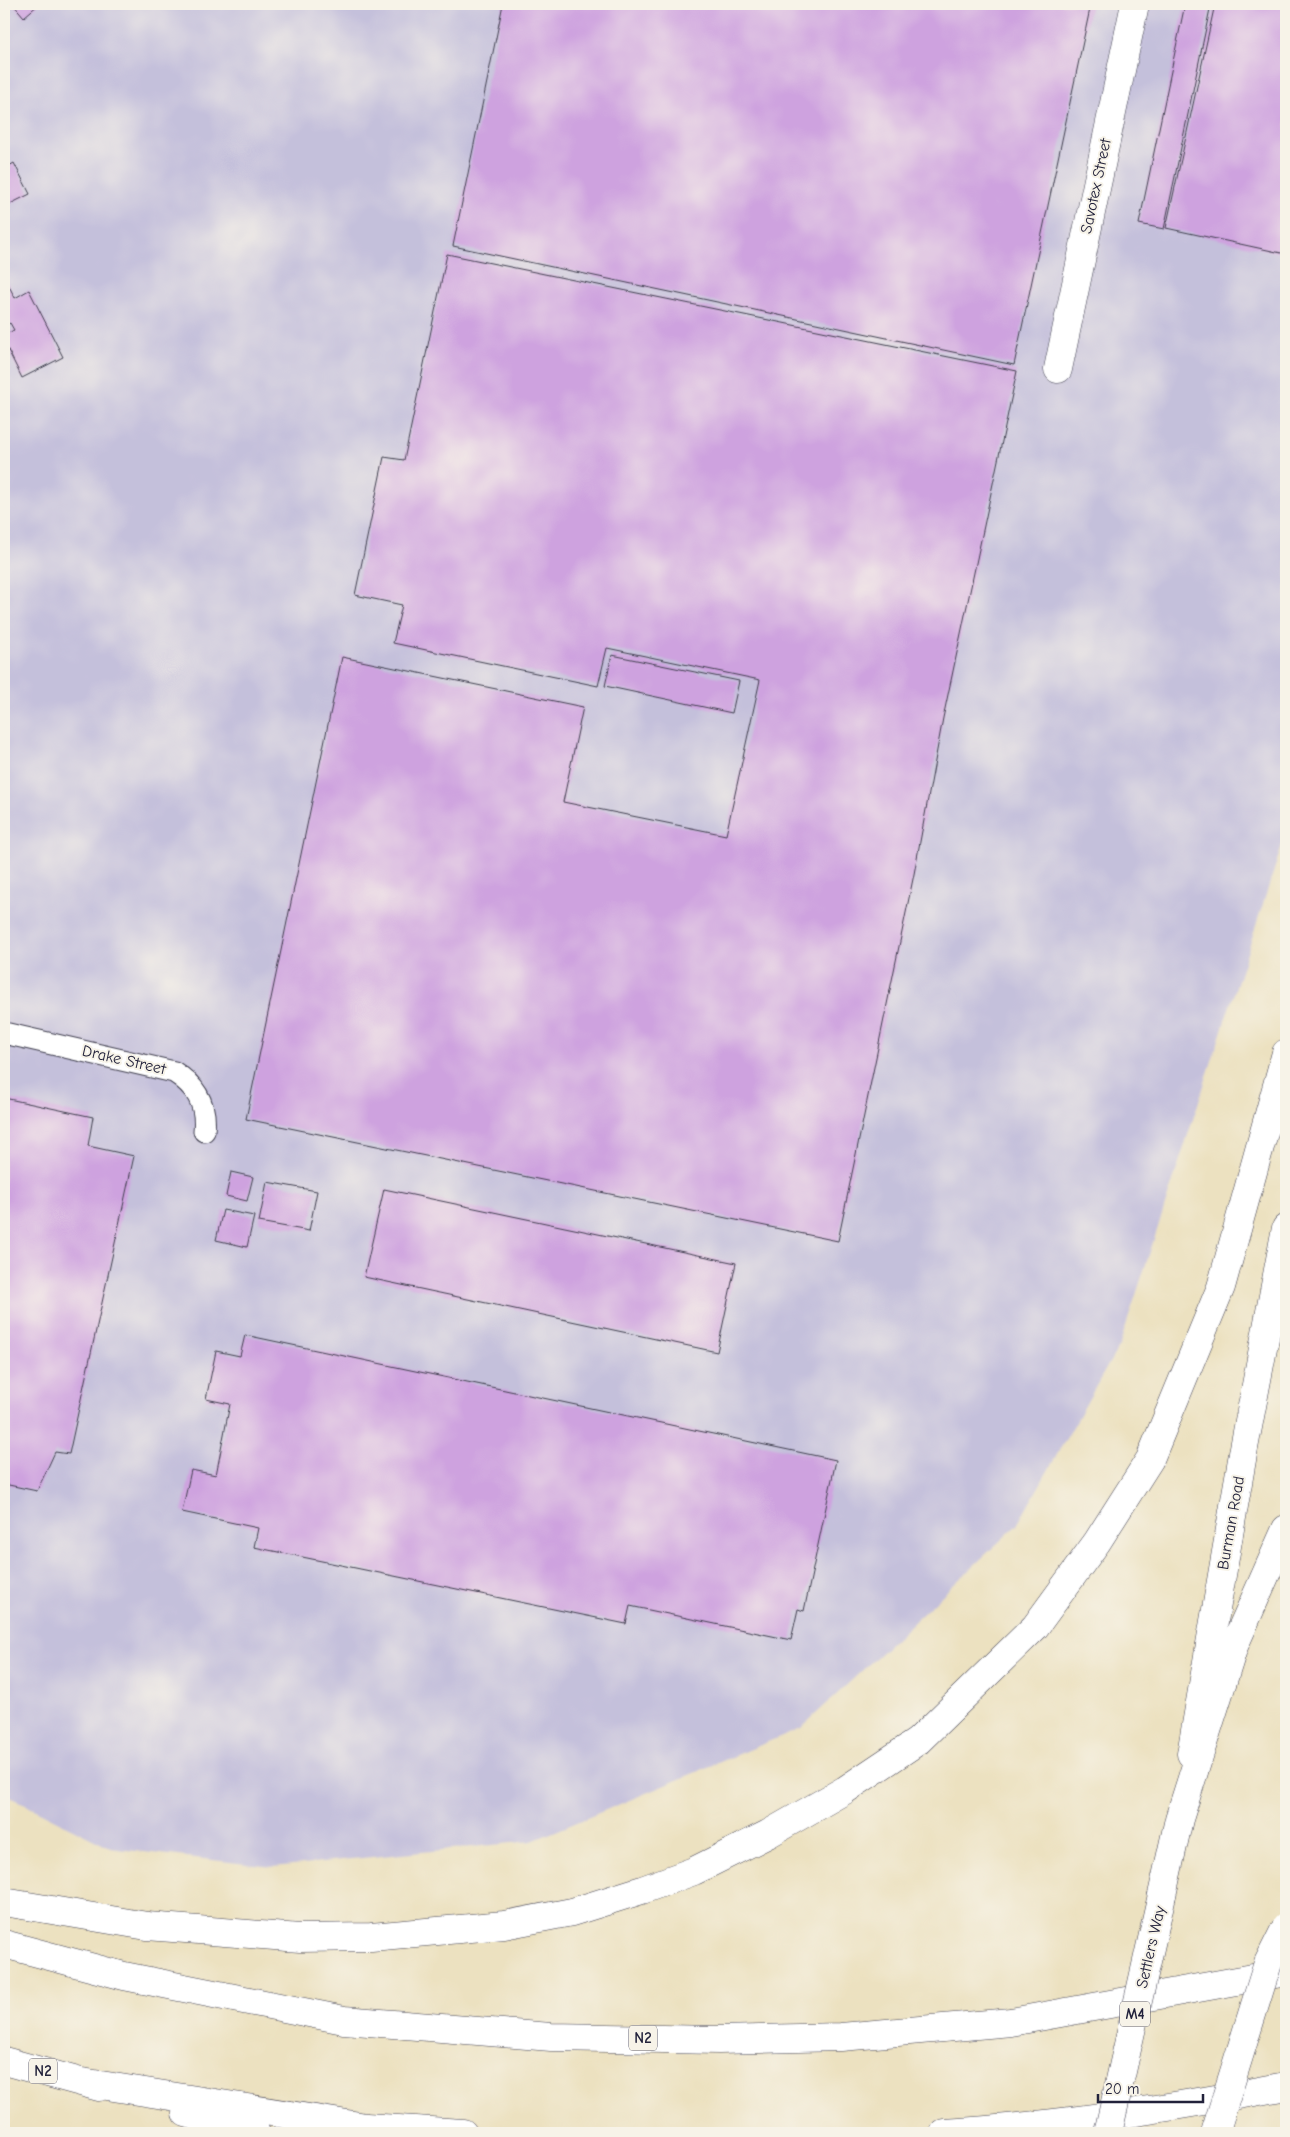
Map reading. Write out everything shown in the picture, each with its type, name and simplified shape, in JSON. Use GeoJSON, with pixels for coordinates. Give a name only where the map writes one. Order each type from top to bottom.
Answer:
{"type":"FeatureCollection","features":[{"type":"Feature","properties":{"kind":"main road","name":"Savotex Street"},"geometry":{"type":"LineString","coordinates":[[1058,369],[1134,4]]}},
{"type":"Feature","properties":{"kind":"main road"},"geometry":{"type":"LineString","coordinates":[[4,1902],[147,1926],[300,1938],[371,1938],[504,1925],[572,1912],[694,1871],[768,1834],[845,1790],[918,1741],[1035,1627],[1097,1542],[1150,1459],[1221,1287],[1286,1053]]}},
{"type":"Feature","properties":{"kind":"main road","name":"Burman Road"},"geometry":{"type":"LineString","coordinates":[[1179,1819],[1244,1448],[1286,1228]]}},
{"type":"Feature","properties":{"kind":"main road"},"geometry":{"type":"LineString","coordinates":[[1179,1819],[1234,1646],[1286,1529]]}},
{"type":"Feature","properties":{"kind":"main road","name":"Settlers Way"},"geometry":{"type":"LineString","coordinates":[[1108,2133],[1179,1819]]}},
{"type":"Feature","properties":{"kind":"main road"},"geometry":{"type":"LineString","coordinates":[[1215,2133],[1268,1963],[1286,1927]]}},
{"type":"Feature","properties":{"kind":"main road","name":"N2"},"geometry":{"type":"LineString","coordinates":[[4,1944],[124,1976],[344,2020],[551,2037],[719,2040],[841,2037],[1011,2022],[1286,1972]]}},
{"type":"Feature","properties":{"kind":"main road"},"geometry":{"type":"LineString","coordinates":[[1207,1987],[1286,1955]]}},
{"type":"Feature","properties":{"kind":"main road","name":"N2"},"geometry":{"type":"LineString","coordinates":[[4,2061],[82,2082],[366,2126],[463,2133]]}},
{"type":"Feature","properties":{"kind":"main road"},"geometry":{"type":"LineString","coordinates":[[82,2082],[256,2133]]}},
{"type":"Feature","properties":{"kind":"main road"},"geometry":{"type":"LineString","coordinates":[[944,2133],[1003,2130],[1187,2106],[1286,2086]]}},
{"type":"Feature","properties":{"kind":"lane","name":"Drake Street"},"geometry":{"type":"LineString","coordinates":[[4,1033],[174,1072],[192,1085],[200,1096],[205,1118],[204,1131]]}},
{"type":"Feature","properties":{"kind":"shaded area"},"geometry":{"type":"Polygon","coordinates":[[[4,4],[1286,4],[1286,833],[1120,1344],[1017,1525],[801,1728],[532,1841],[273,1867],[110,1848],[4,1794],[4,4]]]}},
{"type":"Feature","properties":{"kind":"building"},"geometry":{"type":"Polygon","coordinates":[[[13,4],[39,4],[24,17],[13,4]]]}},
{"type":"Feature","properties":{"kind":"building"},"geometry":{"type":"Polygon","coordinates":[[[503,4],[1091,4],[1014,365],[453,246],[503,4]]]}},
{"type":"Feature","properties":{"kind":"building"},"geometry":{"type":"Polygon","coordinates":[[[1185,4],[1211,4],[1164,229],[1139,224],[1185,4]]]}},
{"type":"Feature","properties":{"kind":"building"},"geometry":{"type":"Polygon","coordinates":[[[1215,4],[1286,4],[1286,254],[1166,228],[1215,4]]]}},
{"type":"Feature","properties":{"kind":"building"},"geometry":{"type":"Polygon","coordinates":[[[14,163],[30,194],[4,207],[4,169],[14,163]]]}},
{"type":"Feature","properties":{"kind":"building"},"geometry":{"type":"Polygon","coordinates":[[[447,254],[1017,371],[943,718],[914,874],[838,1241],[246,1119],[342,657],[583,707],[563,802],[726,835],[760,680],[607,648],[598,686],[393,643],[402,605],[355,595],[384,457],[404,460],[447,254]]]}},
{"type":"Feature","properties":{"kind":"building"},"geometry":{"type":"Polygon","coordinates":[[[4,276],[15,298],[29,290],[63,357],[22,378],[4,342],[4,335],[14,330],[10,323],[4,327],[4,276]]]}},
{"type":"Feature","properties":{"kind":"building"},"geometry":{"type":"Polygon","coordinates":[[[612,655],[739,681],[732,713],[605,686],[612,655]]]}},
{"type":"Feature","properties":{"kind":"building"},"geometry":{"type":"Polygon","coordinates":[[[4,1098],[93,1117],[88,1146],[134,1156],[69,1454],[55,1452],[37,1491],[4,1484],[4,1098]]]}},
{"type":"Feature","properties":{"kind":"building"},"geometry":{"type":"Polygon","coordinates":[[[231,1172],[253,1177],[247,1201],[226,1196],[231,1172]]]}},
{"type":"Feature","properties":{"kind":"building"},"geometry":{"type":"Polygon","coordinates":[[[267,1182],[317,1191],[309,1231],[259,1222],[267,1182]]]}},
{"type":"Feature","properties":{"kind":"building"},"geometry":{"type":"Polygon","coordinates":[[[384,1189],[736,1263],[717,1352],[364,1277],[384,1189]]]}},
{"type":"Feature","properties":{"kind":"building"},"geometry":{"type":"Polygon","coordinates":[[[223,1210],[254,1216],[247,1247],[216,1240],[223,1210]]]}},
{"type":"Feature","properties":{"kind":"building"},"geometry":{"type":"Polygon","coordinates":[[[245,1335],[836,1460],[804,1611],[798,1609],[791,1640],[630,1606],[626,1624],[254,1547],[258,1528],[182,1512],[191,1470],[216,1475],[230,1404],[206,1399],[216,1351],[240,1356],[245,1335]]]}}]}
